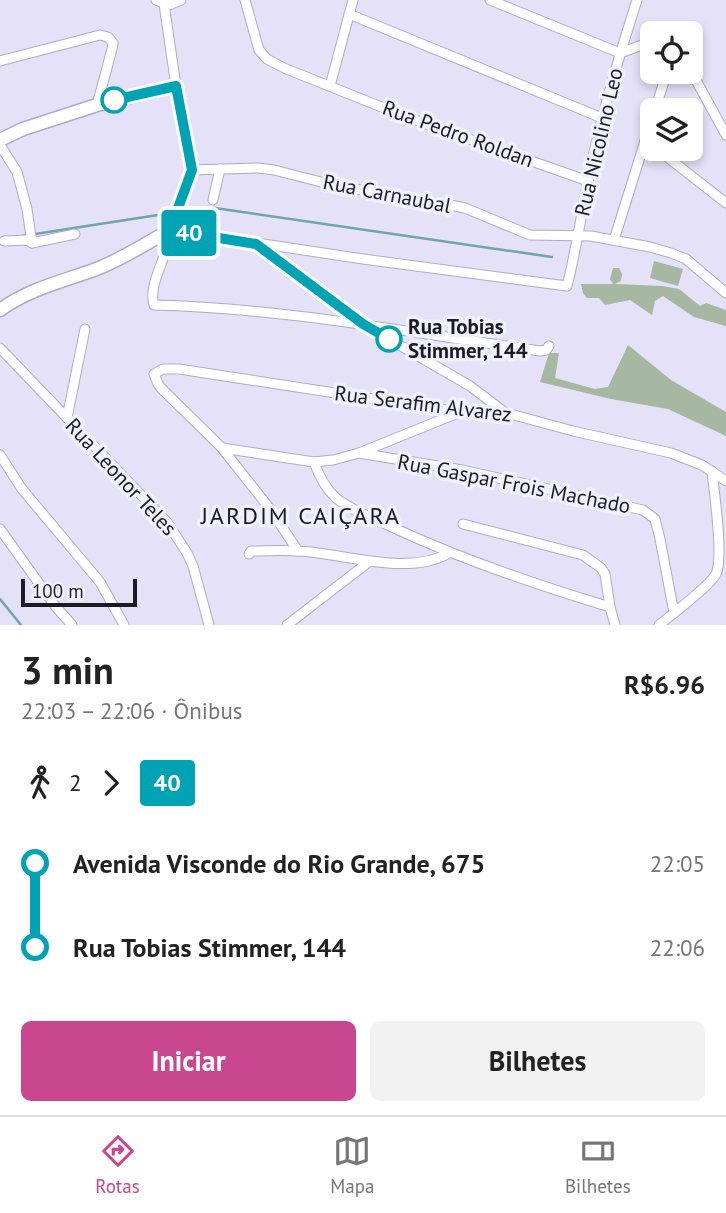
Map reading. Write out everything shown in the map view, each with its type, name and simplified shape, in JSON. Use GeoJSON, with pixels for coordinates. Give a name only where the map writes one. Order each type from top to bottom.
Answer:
{"type":"FeatureCollection","features":[{"type":"Feature","properties":{"kind":"street"},"geometry":{"type":"LineString","coordinates":[[181,0],[169,5],[160,2],[192,170],[170,230],[154,286],[154,305],[233,309],[363,324],[540,351],[546,350],[549,345]]}},
{"type":"Feature","properties":{"kind":"street","name":"Rua Pedro Roldan"},"geometry":{"type":"LineString","coordinates":[[245,0],[253,35],[262,55],[284,68],[588,181]]}},
{"type":"Feature","properties":{"kind":"street"},"geometry":{"type":"LineString","coordinates":[[330,86],[353,0]]}},
{"type":"Feature","properties":{"kind":"street"},"geometry":{"type":"LineString","coordinates":[[490,0],[620,52],[640,45]]}},
{"type":"Feature","properties":{"kind":"street","name":"Rua Nicolino Leo"},"geometry":{"type":"LineString","coordinates":[[256,244],[567,286],[602,118],[637,0]]}},
{"type":"Feature","properties":{"kind":"street"},"geometry":{"type":"LineString","coordinates":[[349,14],[602,118]]}},
{"type":"Feature","properties":{"kind":"street"},"geometry":{"type":"LineString","coordinates":[[0,61],[100,35],[108,37],[113,43],[97,105]]}},
{"type":"Feature","properties":{"kind":"street"},"geometry":{"type":"LineString","coordinates":[[698,84],[726,135]]}},
{"type":"Feature","properties":{"kind":"street"},"geometry":{"type":"LineString","coordinates":[[32,243],[27,209],[17,172],[0,143],[23,129],[97,105],[176,86]]}},
{"type":"Feature","properties":{"kind":"street"},"geometry":{"type":"LineString","coordinates":[[614,240],[643,161]]}},
{"type":"Feature","properties":{"kind":"street"},"geometry":{"type":"LineString","coordinates":[[672,161],[726,204]]}},
{"type":"Feature","properties":{"kind":"street"},"geometry":{"type":"LineString","coordinates":[[213,200],[220,169]]}},
{"type":"Feature","properties":{"kind":"street","name":"Rua Carnaubal"},"geometry":{"type":"LineString","coordinates":[[192,170],[274,170],[345,187],[457,206],[530,235],[614,240],[671,253],[686,259],[726,293]]}},
{"type":"Feature","properties":{"kind":"street"},"geometry":{"type":"LineString","coordinates":[[0,310],[34,290],[116,261],[170,230],[256,244],[363,324],[470,386],[503,412]]}},
{"type":"Feature","properties":{"kind":"street"},"geometry":{"type":"LineString","coordinates":[[4,241],[27,240],[32,243],[75,234]]}},
{"type":"Feature","properties":{"kind":"street"},"geometry":{"type":"LineString","coordinates":[[67,418],[85,329]]}},
{"type":"Feature","properties":{"kind":"street","name":"Rua Leonor Teles"},"geometry":{"type":"LineString","coordinates":[[0,348],[167,522],[193,566],[209,625]]}},
{"type":"Feature","properties":{"kind":"street","name":"Rua Serafim Alvarez"},"geometry":{"type":"LineString","coordinates":[[222,448],[162,389],[154,374],[163,369],[179,369],[459,412],[503,412],[671,453],[693,460],[726,481]]}},
{"type":"Feature","properties":{"kind":"street"},"geometry":{"type":"LineString","coordinates":[[222,448],[314,462],[333,460],[359,453],[459,412]]}},
{"type":"Feature","properties":{"kind":"street"},"geometry":{"type":"LineString","coordinates":[[222,448],[270,509],[298,551]]}},
{"type":"Feature","properties":{"kind":"street","name":"Rua Gaspar Frois Machado"},"geometry":{"type":"LineString","coordinates":[[359,453],[463,470],[643,509],[655,519],[674,613]]}},
{"type":"Feature","properties":{"kind":"street"},"geometry":{"type":"LineString","coordinates":[[0,455],[22,489],[100,582],[124,625]]}},
{"type":"Feature","properties":{"kind":"street"},"geometry":{"type":"LineString","coordinates":[[314,462],[321,480],[338,499],[362,513],[449,553],[610,607]]}},
{"type":"Feature","properties":{"kind":"street"},"geometry":{"type":"LineString","coordinates":[[659,625],[721,575],[712,471]]}},
{"type":"Feature","properties":{"kind":"street"},"geometry":{"type":"LineString","coordinates":[[463,524],[583,555],[605,574],[615,625]]}},
{"type":"Feature","properties":{"kind":"street"},"geometry":{"type":"LineString","coordinates":[[0,529],[72,625]]}},
{"type":"Feature","properties":{"kind":"street"},"geometry":{"type":"LineString","coordinates":[[249,554],[251,551],[298,551],[370,561],[424,563],[449,553]]}},
{"type":"Feature","properties":{"kind":"street"},"geometry":{"type":"LineString","coordinates":[[287,625],[370,561]]}},
{"type":"Feature","properties":{"kind":"green space"},"geometry":{"type":"Polygon","coordinates":[[[654,261],[683,269],[678,286],[650,278],[654,261]]]}},
{"type":"Feature","properties":{"kind":"green space"},"geometry":{"type":"Polygon","coordinates":[[[613,268],[619,268],[622,274],[621,281],[615,284],[679,289],[700,306],[706,303],[726,310],[726,326],[694,317],[663,296],[655,301],[652,315],[630,300],[605,305],[599,298],[587,298],[581,284],[613,284],[610,279],[613,268]]]}},
{"type":"Feature","properties":{"kind":"green space"},"geometry":{"type":"Polygon","coordinates":[[[628,345],[671,380],[726,412],[726,436],[668,409],[540,382],[549,353],[559,353],[555,378],[595,389],[608,387],[628,345]]]}},
{"type":"Feature","properties":{"kind":"waterway"},"geometry":{"type":"LineString","coordinates":[[181,211],[208,207],[552,257]]}},
{"type":"Feature","properties":{"kind":"waterway"},"geometry":{"type":"LineString","coordinates":[[22,236],[171,213]]}},
{"type":"Feature","properties":{"kind":"waterway"},"geometry":{"type":"LineString","coordinates":[[0,599],[21,625]]}},
{"type":"Feature","properties":{"kind":"bus line","name":"40"},"geometry":{"type":"LineString","coordinates":[[114,100],[176,86],[192,170],[170,230],[256,244],[363,324],[389,339]]}},
{"type":"Feature","properties":{"kind":"place","name":"Rua Tobias Stimmer, 144"},"geometry":{"type":"Point","coordinates":[389,339]}},
{"type":"Feature","properties":{"kind":"district","name":"JARDIM CAIÇARA"},"geometry":{"type":"Point","coordinates":[301,516]}}]}
